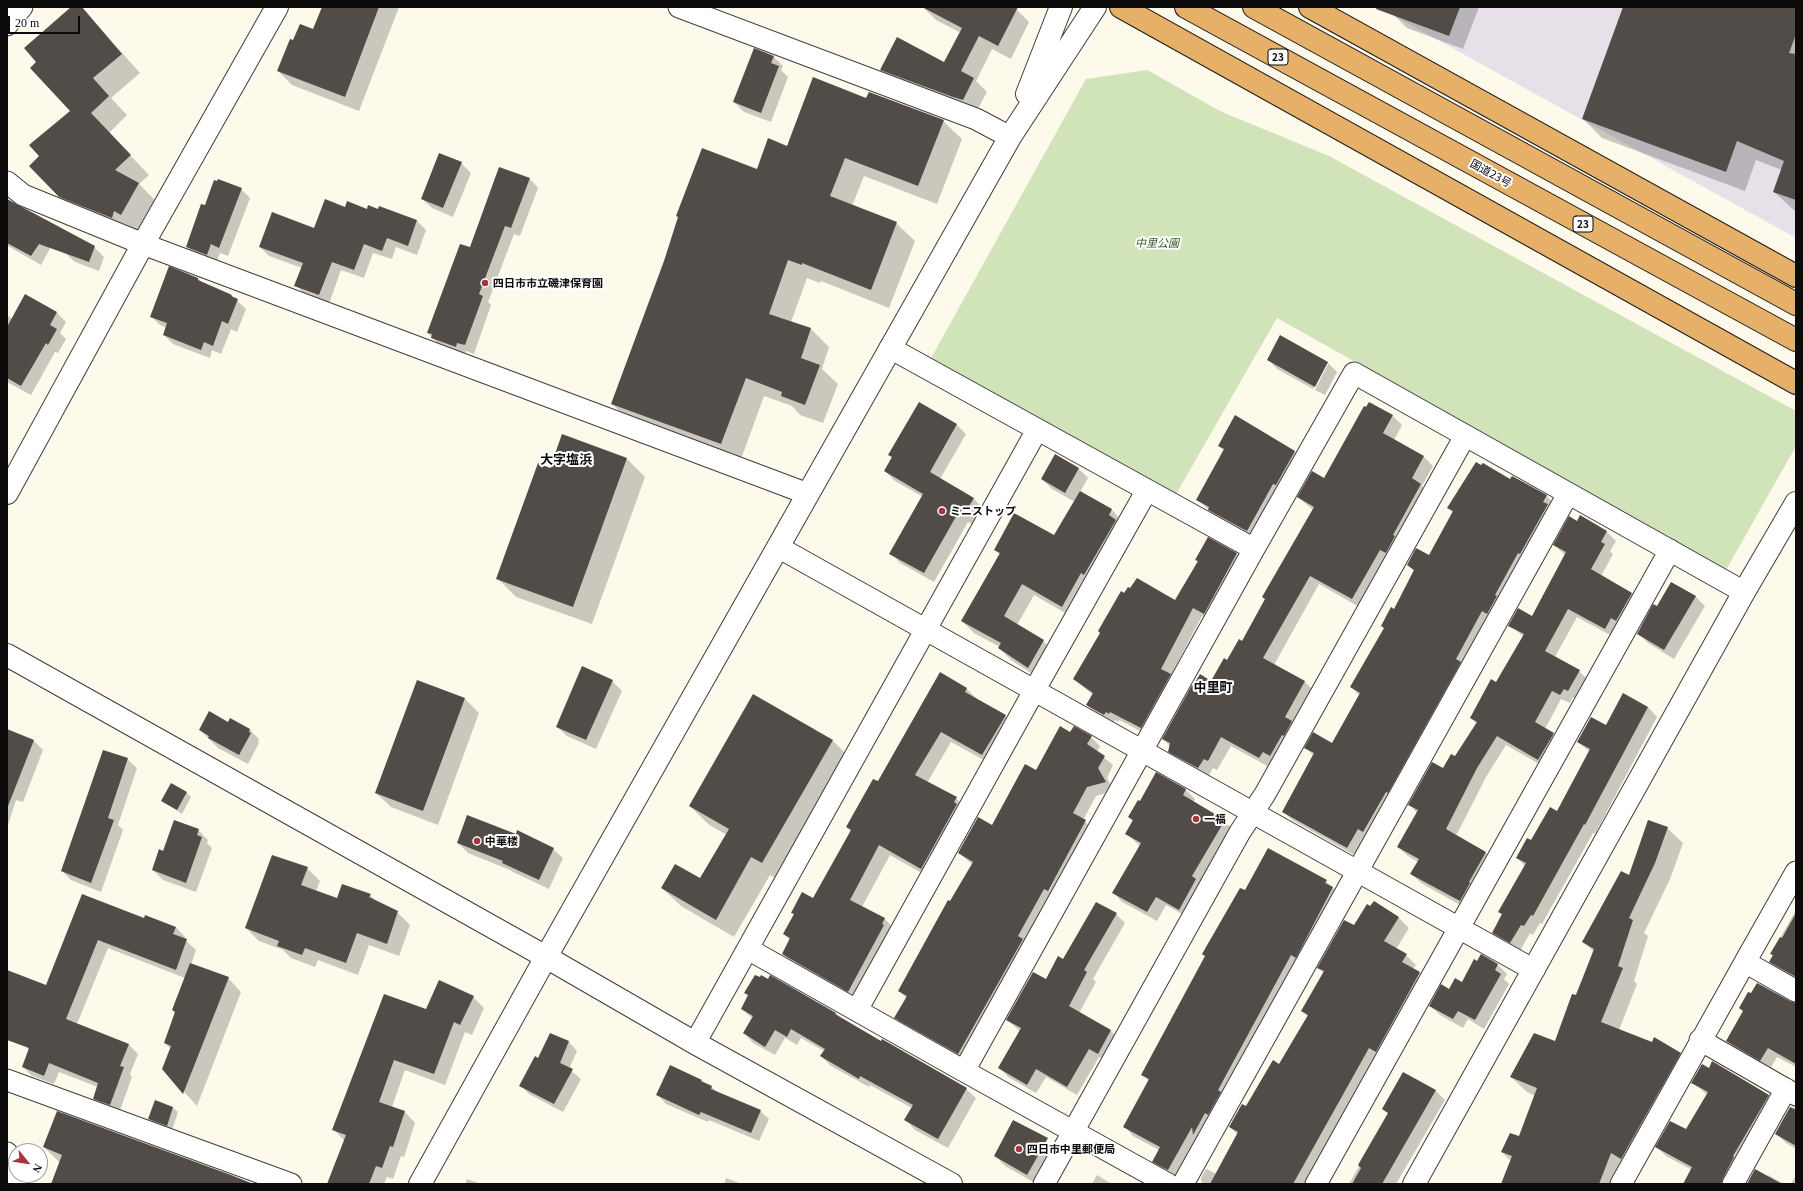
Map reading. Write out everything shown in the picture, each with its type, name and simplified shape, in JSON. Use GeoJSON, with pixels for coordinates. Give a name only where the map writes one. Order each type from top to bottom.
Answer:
{"type":"FeatureCollection","features":[{"type":"Feature","properties":{"kind":"highway"},"geometry":{"type":"LineString","coordinates":[[1121,7],[1796,383]]}},
{"type":"Feature","properties":{"kind":"highway","name":"国道23号"},"geometry":{"type":"LineString","coordinates":[[1186,7],[1796,340]]}},
{"type":"Feature","properties":{"kind":"highway"},"geometry":{"type":"LineString","coordinates":[[1254,7],[1796,304]]}},
{"type":"Feature","properties":{"kind":"highway"},"geometry":{"type":"LineString","coordinates":[[1310,7],[1796,276]]}},
{"type":"Feature","properties":{"kind":"street"},"geometry":{"type":"LineString","coordinates":[[7,25],[22,7]]}},
{"type":"Feature","properties":{"kind":"street"},"geometry":{"type":"LineString","coordinates":[[7,493],[143,244],[276,7]]}},
{"type":"Feature","properties":{"kind":"street"},"geometry":{"type":"LineString","coordinates":[[679,7],[976,119],[1010,137]]}},
{"type":"Feature","properties":{"kind":"street"},"geometry":{"type":"LineString","coordinates":[[1010,137],[1061,7]]}},
{"type":"Feature","properties":{"kind":"street"},"geometry":{"type":"LineString","coordinates":[[420,1184],[546,957],[1010,137],[1095,7]]}},
{"type":"Feature","properties":{"kind":"street"},"geometry":{"type":"LineString","coordinates":[[7,182],[23,195],[143,244],[808,494]]}},
{"type":"Feature","properties":{"kind":"street"},"geometry":{"type":"LineString","coordinates":[[890,348],[1254,549]]}},
{"type":"Feature","properties":{"kind":"street"},"geometry":{"type":"LineString","coordinates":[[964,1071],[1254,549],[1354,373],[1744,592]]}},
{"type":"Feature","properties":{"kind":"street"},"geometry":{"type":"LineString","coordinates":[[695,1043],[1037,430]]}},
{"type":"Feature","properties":{"kind":"street"},"geometry":{"type":"LineString","coordinates":[[1044,1184],[1240,832],[1269,787],[1465,436]]}},
{"type":"Feature","properties":{"kind":"street"},"geometry":{"type":"LineString","coordinates":[[857,1010],[1034,691],[1148,490]]}},
{"type":"Feature","properties":{"kind":"street"},"geometry":{"type":"LineString","coordinates":[[1183,1184],[1568,494]]}},
{"type":"Feature","properties":{"kind":"street"},"geometry":{"type":"LineString","coordinates":[[1414,1184],[1744,592],[1796,503]]}},
{"type":"Feature","properties":{"kind":"street"},"geometry":{"type":"LineString","coordinates":[[778,547],[1534,970]]}},
{"type":"Feature","properties":{"kind":"street"},"geometry":{"type":"LineString","coordinates":[[1316,1184],[1670,550]]}},
{"type":"Feature","properties":{"kind":"street"},"geometry":{"type":"LineString","coordinates":[[7,655],[546,957],[695,1043],[950,1184]]}},
{"type":"Feature","properties":{"kind":"street"},"geometry":{"type":"LineString","coordinates":[[1621,1184],[1700,1040],[1796,872]]}},
{"type":"Feature","properties":{"kind":"street"},"geometry":{"type":"LineString","coordinates":[[748,949],[1168,1184]]}},
{"type":"Feature","properties":{"kind":"street"},"geometry":{"type":"LineString","coordinates":[[1745,962],[1796,991]]}},
{"type":"Feature","properties":{"kind":"street"},"geometry":{"type":"LineString","coordinates":[[1700,1040],[1791,1092],[1733,1184]]}},
{"type":"Feature","properties":{"kind":"street"},"geometry":{"type":"LineString","coordinates":[[7,1080],[291,1184]]}},
{"type":"Feature","properties":{"kind":"street"},"geometry":{"type":"LineString","coordinates":[[7,1153],[18,1184]]}},
{"type":"Feature","properties":{"kind":"shaded area"},"geometry":{"type":"Polygon","coordinates":[[[1378,7],[1796,7],[1796,238],[1378,7]]]}},
{"type":"Feature","properties":{"kind":"green space","name":"中里公園"},"geometry":{"type":"Polygon","coordinates":[[[1147,70],[1222,112],[1329,156],[1796,411],[1796,446],[1726,570],[1277,318],[1175,496],[930,360],[1086,79],[1147,70]]]}},
{"type":"Feature","properties":{"kind":"building"},"geometry":{"type":"Polygon","coordinates":[[[71,7],[82,7],[122,54],[93,78],[109,96],[91,113],[131,155],[115,170],[139,183],[121,215],[114,211],[112,218],[59,197],[29,166],[39,156],[29,145],[70,111],[30,68],[36,62],[24,48],[71,7]]]}},
{"type":"Feature","properties":{"kind":"building"},"geometry":{"type":"Polygon","coordinates":[[[322,7],[379,7],[345,97],[277,71],[290,39],[293,40],[300,24],[313,29],[322,7]]]}},
{"type":"Feature","properties":{"kind":"building"},"geometry":{"type":"Polygon","coordinates":[[[922,7],[1018,7],[998,46],[979,36],[961,71],[974,78],[963,100],[880,70],[897,37],[944,62],[962,28],[922,7]]]}},
{"type":"Feature","properties":{"kind":"building"},"geometry":{"type":"Polygon","coordinates":[[[1377,7],[1460,7],[1449,36],[1376,9],[1377,7]]]}},
{"type":"Feature","properties":{"kind":"building"},"geometry":{"type":"Polygon","coordinates":[[[1623,7],[1796,7],[1796,34],[1789,53],[1796,54],[1796,200],[1773,192],[1784,161],[1737,141],[1726,172],[1582,119],[1623,7]]]}},
{"type":"Feature","properties":{"kind":"building"},"geometry":{"type":"Polygon","coordinates":[[[754,48],[774,56],[771,63],[779,66],[761,113],[733,102],[754,48]]]}},
{"type":"Feature","properties":{"kind":"building"},"geometry":{"type":"Polygon","coordinates":[[[813,77],[866,98],[869,92],[944,120],[918,186],[845,158],[830,196],[897,222],[871,290],[802,263],[802,265],[788,260],[769,314],[811,328],[801,358],[820,365],[805,405],[781,396],[782,392],[746,378],[721,444],[611,404],[664,261],[678,217],[676,216],[702,148],[757,169],[768,138],[787,146],[813,77]]]}},
{"type":"Feature","properties":{"kind":"building"},"geometry":{"type":"Polygon","coordinates":[[[439,153],[462,162],[443,208],[421,199],[439,153]]]}},
{"type":"Feature","properties":{"kind":"building"},"geometry":{"type":"Polygon","coordinates":[[[499,167],[530,178],[511,228],[505,226],[479,294],[483,296],[465,345],[457,343],[456,347],[431,338],[432,334],[427,333],[460,244],[470,247],[499,167]]]}},
{"type":"Feature","properties":{"kind":"building"},"geometry":{"type":"Polygon","coordinates":[[[218,179],[242,188],[219,248],[211,244],[207,255],[186,247],[201,204],[205,205],[214,180],[217,181],[218,179]]]}},
{"type":"Feature","properties":{"kind":"building"},"geometry":{"type":"Polygon","coordinates":[[[7,199],[95,246],[89,262],[39,244],[31,256],[7,243],[7,199]]]}},
{"type":"Feature","properties":{"kind":"building"},"geometry":{"type":"Polygon","coordinates":[[[325,199],[345,207],[347,201],[367,209],[368,205],[378,209],[379,206],[417,220],[408,246],[387,238],[382,251],[364,244],[354,270],[332,262],[319,295],[294,286],[303,263],[259,247],[272,212],[314,228],[325,199]]]}},
{"type":"Feature","properties":{"kind":"building"},"geometry":{"type":"Polygon","coordinates":[[[169,266],[198,278],[198,280],[238,299],[228,324],[222,321],[213,346],[204,342],[201,350],[163,335],[167,323],[150,317],[169,266]]]}},
{"type":"Feature","properties":{"kind":"building"},"geometry":{"type":"Polygon","coordinates":[[[25,294],[57,312],[50,325],[57,329],[48,345],[46,343],[21,386],[7,378],[7,327],[25,294]]]}},
{"type":"Feature","properties":{"kind":"building"},"geometry":{"type":"Polygon","coordinates":[[[1280,335],[1328,362],[1315,387],[1267,360],[1280,335]]]}},
{"type":"Feature","properties":{"kind":"building"},"geometry":{"type":"Polygon","coordinates":[[[919,402],[957,424],[930,472],[974,498],[963,516],[958,513],[924,573],[889,554],[923,494],[884,471],[892,457],[888,455],[919,402]]]}},
{"type":"Feature","properties":{"kind":"building"},"geometry":{"type":"Polygon","coordinates":[[[1369,402],[1393,415],[1383,433],[1424,456],[1412,478],[1421,484],[1393,535],[1395,536],[1386,553],[1380,550],[1352,599],[1310,576],[1263,658],[1305,681],[1285,717],[1292,721],[1284,736],[1282,735],[1270,756],[1263,752],[1259,758],[1221,737],[1208,761],[1204,759],[1198,768],[1168,752],[1170,743],[1162,739],[1192,685],[1193,686],[1200,674],[1211,681],[1224,658],[1227,660],[1239,639],[1242,641],[1265,599],[1262,597],[1314,507],[1297,497],[1312,471],[1324,478],[1364,406],[1366,407],[1369,402]]]}},
{"type":"Feature","properties":{"kind":"building"},"geometry":{"type":"Polygon","coordinates":[[[1235,415],[1295,451],[1276,485],[1273,484],[1247,531],[1208,510],[1209,507],[1196,500],[1224,449],[1218,446],[1235,415]]]}},
{"type":"Feature","properties":{"kind":"building"},"geometry":{"type":"Polygon","coordinates":[[[562,434],[627,458],[573,607],[496,579],[538,463],[550,468],[562,434]]]}},
{"type":"Feature","properties":{"kind":"building"},"geometry":{"type":"Polygon","coordinates":[[[1055,454],[1079,468],[1065,493],[1041,479],[1055,454]]]}},
{"type":"Feature","properties":{"kind":"building"},"geometry":{"type":"Polygon","coordinates":[[[1476,462],[1481,465],[1483,463],[1510,479],[1512,476],[1547,495],[1543,502],[1548,504],[1520,554],[1518,553],[1495,595],[1497,596],[1487,614],[1482,611],[1456,659],[1461,662],[1388,793],[1386,792],[1363,832],[1358,829],[1347,848],[1282,812],[1314,753],[1304,748],[1313,732],[1332,743],[1360,693],[1350,687],[1384,628],[1381,626],[1391,607],[1394,609],[1414,570],[1407,565],[1416,548],[1429,555],[1453,511],[1447,508],[1476,462]]]}},
{"type":"Feature","properties":{"kind":"building"},"geometry":{"type":"Polygon","coordinates":[[[1080,491],[1112,509],[1109,515],[1116,520],[1084,575],[1081,573],[1062,607],[1022,584],[1004,616],[1044,640],[1028,668],[998,648],[1001,643],[961,621],[1000,553],[994,550],[1014,513],[1054,535],[1080,491]]]}},
{"type":"Feature","properties":{"kind":"building"},"geometry":{"type":"Polygon","coordinates":[[[1580,515],[1607,531],[1601,542],[1605,544],[1591,569],[1632,593],[1616,621],[1611,618],[1605,629],[1568,609],[1545,651],[1580,670],[1568,691],[1564,689],[1560,695],[1552,691],[1535,722],[1554,733],[1538,760],[1497,736],[1477,768],[1446,829],[1486,852],[1460,901],[1410,874],[1419,859],[1397,847],[1418,810],[1408,805],[1432,762],[1443,768],[1451,754],[1455,756],[1477,722],[1470,718],[1491,679],[1496,682],[1524,634],[1508,626],[1518,608],[1532,616],[1566,552],[1553,545],[1569,516],[1577,521],[1580,515]]]}},
{"type":"Feature","properties":{"kind":"building"},"geometry":{"type":"Polygon","coordinates":[[[1208,537],[1237,553],[1204,614],[1193,608],[1161,669],[1171,674],[1141,728],[1110,712],[1109,714],[1106,712],[1104,715],[1086,705],[1093,693],[1073,679],[1100,633],[1098,631],[1121,591],[1124,593],[1128,587],[1130,588],[1137,578],[1175,600],[1198,561],[1195,560],[1208,537]]]}},
{"type":"Feature","properties":{"kind":"building"},"geometry":{"type":"Polygon","coordinates":[[[1671,582],[1696,596],[1664,650],[1637,634],[1653,604],[1657,606],[1671,582]]]}},
{"type":"Feature","properties":{"kind":"building"},"geometry":{"type":"Polygon","coordinates":[[[582,666],[613,680],[586,740],[556,727],[582,666]]]}},
{"type":"Feature","properties":{"kind":"building"},"geometry":{"type":"Polygon","coordinates":[[[940,672],[967,688],[965,692],[1006,715],[982,755],[941,732],[915,775],[957,797],[954,802],[957,804],[921,869],[879,845],[850,900],[885,918],[882,924],[884,925],[848,992],[782,954],[790,938],[783,934],[794,914],[791,913],[802,892],[813,898],[851,830],[846,827],[873,779],[878,781],[940,672]]]}},
{"type":"Feature","properties":{"kind":"building"},"geometry":{"type":"Polygon","coordinates":[[[417,680],[465,698],[423,811],[375,793],[417,680]]]}},
{"type":"Feature","properties":{"kind":"building"},"geometry":{"type":"Polygon","coordinates":[[[1623,693],[1648,707],[1585,825],[1584,824],[1533,916],[1531,915],[1524,926],[1521,925],[1510,943],[1492,933],[1502,914],[1498,912],[1526,863],[1516,858],[1527,838],[1531,840],[1550,807],[1557,811],[1590,749],[1577,742],[1591,717],[1606,725],[1623,693]]]}},
{"type":"Feature","properties":{"kind":"building"},"geometry":{"type":"Polygon","coordinates":[[[753,694],[833,740],[762,863],[751,857],[716,920],[661,888],[675,864],[700,878],[729,829],[689,806],[753,694]]]}},
{"type":"Feature","properties":{"kind":"building"},"geometry":{"type":"Polygon","coordinates":[[[209,711],[228,722],[230,718],[250,729],[249,732],[251,733],[239,755],[208,738],[209,736],[199,730],[209,711]]]}},
{"type":"Feature","properties":{"kind":"building"},"geometry":{"type":"Polygon","coordinates":[[[1060,726],[1070,732],[1074,726],[1092,736],[1087,744],[1105,756],[1098,768],[1106,782],[1087,787],[1073,813],[1086,820],[1048,891],[1044,889],[1018,936],[1023,939],[958,1054],[894,1018],[907,996],[898,991],[948,900],[950,901],[973,862],[958,853],[978,817],[992,825],[1025,764],[1036,770],[1060,726]]]}},
{"type":"Feature","properties":{"kind":"building"},"geometry":{"type":"Polygon","coordinates":[[[7,729],[34,740],[8,806],[7,806],[7,729]]]}},
{"type":"Feature","properties":{"kind":"building"},"geometry":{"type":"Polygon","coordinates":[[[103,750],[128,758],[108,818],[114,820],[91,883],[61,871],[103,750]]]}},
{"type":"Feature","properties":{"kind":"building"},"geometry":{"type":"Polygon","coordinates":[[[1156,772],[1186,789],[1183,795],[1225,820],[1192,876],[1196,879],[1179,910],[1156,897],[1147,912],[1112,893],[1141,843],[1125,834],[1133,820],[1128,817],[1138,800],[1140,801],[1156,772]]]}},
{"type":"Feature","properties":{"kind":"building"},"geometry":{"type":"Polygon","coordinates":[[[171,783],[187,792],[177,810],[161,801],[171,783]]]}},
{"type":"Feature","properties":{"kind":"building"},"geometry":{"type":"Polygon","coordinates":[[[467,815],[516,834],[517,830],[554,848],[539,880],[502,863],[503,861],[457,843],[467,815]]]}},
{"type":"Feature","properties":{"kind":"building"},"geometry":{"type":"Polygon","coordinates":[[[174,820],[199,829],[197,835],[202,837],[186,883],[152,870],[159,849],[163,851],[174,820]]]}},
{"type":"Feature","properties":{"kind":"building"},"geometry":{"type":"Polygon","coordinates":[[[1648,820],[1668,827],[1655,863],[1629,918],[1633,920],[1618,966],[1623,968],[1601,1022],[1652,1042],[1654,1037],[1681,1053],[1621,1159],[1611,1153],[1599,1184],[1501,1184],[1512,1156],[1501,1152],[1510,1133],[1519,1136],[1537,1088],[1510,1077],[1534,1033],[1555,1041],[1572,994],[1576,995],[1594,949],[1582,942],[1621,871],[1629,875],[1648,820]]]}},
{"type":"Feature","properties":{"kind":"building"},"geometry":{"type":"Polygon","coordinates":[[[1268,848],[1327,880],[1325,883],[1333,887],[1296,958],[1291,955],[1218,1090],[1221,1092],[1208,1115],[1205,1113],[1193,1135],[1192,1127],[1168,1170],[1152,1162],[1160,1147],[1123,1127],[1149,1079],[1141,1075],[1205,956],[1202,954],[1240,888],[1245,890],[1268,848]]]}},
{"type":"Feature","properties":{"kind":"building"},"geometry":{"type":"Polygon","coordinates":[[[272,855],[308,867],[301,885],[337,898],[342,884],[371,894],[369,897],[398,911],[387,944],[357,933],[346,963],[305,948],[302,955],[277,946],[279,941],[245,928],[272,855]]]}},
{"type":"Feature","properties":{"kind":"building"},"geometry":{"type":"Polygon","coordinates":[[[82,894],[144,918],[145,915],[176,927],[173,934],[187,939],[176,970],[98,940],[66,1019],[129,1044],[120,1066],[124,1067],[110,1105],[93,1099],[98,1083],[49,1063],[44,1076],[22,1067],[29,1048],[7,1040],[7,970],[46,985],[82,894]]]}},
{"type":"Feature","properties":{"kind":"building"},"geometry":{"type":"Polygon","coordinates":[[[1374,901],[1399,917],[1384,941],[1407,954],[1402,962],[1420,972],[1376,1052],[1369,1048],[1293,1184],[1210,1184],[1238,1132],[1229,1127],[1242,1104],[1246,1106],[1273,1060],[1279,1064],[1308,1015],[1301,1011],[1324,971],[1317,968],[1344,920],[1354,925],[1367,904],[1370,906],[1374,901]]]}},
{"type":"Feature","properties":{"kind":"building"},"geometry":{"type":"Polygon","coordinates":[[[1096,902],[1117,913],[1084,970],[1087,972],[1069,1006],[1111,1030],[1098,1054],[1089,1049],[1067,1087],[1036,1069],[1027,1085],[998,1068],[1021,1028],[1006,1020],[1033,972],[1046,979],[1058,956],[1063,959],[1096,902]]]}},
{"type":"Feature","properties":{"kind":"building"},"geometry":{"type":"Polygon","coordinates":[[[1796,913],[1796,977],[1769,962],[1773,955],[1770,954],[1780,937],[1782,938],[1796,913]]]}},
{"type":"Feature","properties":{"kind":"building"},"geometry":{"type":"Polygon","coordinates":[[[1481,954],[1498,964],[1495,970],[1501,974],[1475,1020],[1458,1011],[1453,1019],[1429,1006],[1441,984],[1449,989],[1455,978],[1462,982],[1474,959],[1477,961],[1481,954]]]}},
{"type":"Feature","properties":{"kind":"building"},"geometry":{"type":"Polygon","coordinates":[[[190,963],[229,977],[183,1094],[162,1069],[171,1046],[164,1043],[175,1012],[172,1010],[190,963]]]}},
{"type":"Feature","properties":{"kind":"building"},"geometry":{"type":"Polygon","coordinates":[[[755,975],[760,977],[761,975],[768,979],[770,975],[881,1041],[882,1039],[967,1088],[938,1139],[904,1120],[913,1105],[860,1076],[859,1079],[820,1056],[825,1049],[791,1029],[787,1037],[775,1030],[765,1047],[743,1033],[753,1016],[741,1009],[748,995],[744,993],[755,975]]]}},
{"type":"Feature","properties":{"kind":"building"},"geometry":{"type":"Polygon","coordinates":[[[439,980],[474,996],[460,1025],[454,1022],[434,1074],[394,1060],[379,1102],[405,1111],[393,1147],[390,1146],[382,1168],[376,1166],[369,1184],[327,1184],[346,1135],[332,1130],[384,994],[426,1009],[439,980]]]}},
{"type":"Feature","properties":{"kind":"building"},"geometry":{"type":"Polygon","coordinates":[[[1757,983],[1796,1003],[1796,1064],[1768,1048],[1760,1061],[1726,1041],[1743,1011],[1739,1008],[1748,992],[1751,993],[1757,983]]]}},
{"type":"Feature","properties":{"kind":"building"},"geometry":{"type":"Polygon","coordinates":[[[550,1033],[569,1041],[560,1063],[573,1069],[554,1104],[519,1086],[535,1056],[538,1058],[550,1033]]]}},
{"type":"Feature","properties":{"kind":"building"},"geometry":{"type":"Polygon","coordinates":[[[1712,1061],[1769,1095],[1733,1156],[1734,1157],[1721,1184],[1683,1184],[1692,1167],[1655,1147],[1670,1121],[1686,1129],[1708,1092],[1691,1083],[1702,1064],[1709,1068],[1712,1061]]]}},
{"type":"Feature","properties":{"kind":"building"},"geometry":{"type":"Polygon","coordinates":[[[670,1065],[702,1080],[701,1081],[712,1086],[711,1089],[761,1110],[751,1133],[701,1112],[699,1115],[656,1095],[670,1065]]]}},
{"type":"Feature","properties":{"kind":"building"},"geometry":{"type":"Polygon","coordinates":[[[1403,1072],[1436,1090],[1382,1184],[1352,1184],[1361,1168],[1358,1165],[1388,1113],[1382,1109],[1403,1072]]]}},
{"type":"Feature","properties":{"kind":"building"},"geometry":{"type":"Polygon","coordinates":[[[155,1100],[173,1107],[167,1126],[148,1119],[155,1100]]]}},
{"type":"Feature","properties":{"kind":"building"},"geometry":{"type":"Polygon","coordinates":[[[1790,1107],[1796,1110],[1796,1146],[1775,1134],[1790,1107]]]}},
{"type":"Feature","properties":{"kind":"building"},"geometry":{"type":"Polygon","coordinates":[[[57,1111],[231,1175],[251,1184],[51,1184],[62,1155],[48,1149],[48,1143],[45,1143],[57,1111]]]}},
{"type":"Feature","properties":{"kind":"building","name":"四日市中里郵便局"},"geometry":{"type":"Polygon","coordinates":[[[1013,1120],[1048,1138],[1027,1175],[994,1156],[1013,1120]]]}},
{"type":"Feature","properties":{"kind":"building"},"geometry":{"type":"Polygon","coordinates":[[[1755,1169],[1782,1184],[1747,1184],[1755,1169]]]}},
{"type":"Feature","properties":{"kind":"place","name":"四日市市立磯津保育園"},"geometry":{"type":"Point","coordinates":[485,283]}},
{"type":"Feature","properties":{"kind":"place","name":"ミニストップ"},"geometry":{"type":"Point","coordinates":[942,511]}},
{"type":"Feature","properties":{"kind":"place","name":"一福"},"geometry":{"type":"Point","coordinates":[1196,819]}},
{"type":"Feature","properties":{"kind":"place","name":"中華楼"},"geometry":{"type":"Point","coordinates":[477,841]}},
{"type":"Feature","properties":{"kind":"place","name":"四日市中里郵便局"},"geometry":{"type":"Point","coordinates":[1019,1149]}},
{"type":"Feature","properties":{"kind":"district","name":"大字塩浜"},"geometry":{"type":"Point","coordinates":[566,459]}},
{"type":"Feature","properties":{"kind":"district","name":"中里町"},"geometry":{"type":"Point","coordinates":[1213,687]}}]}
